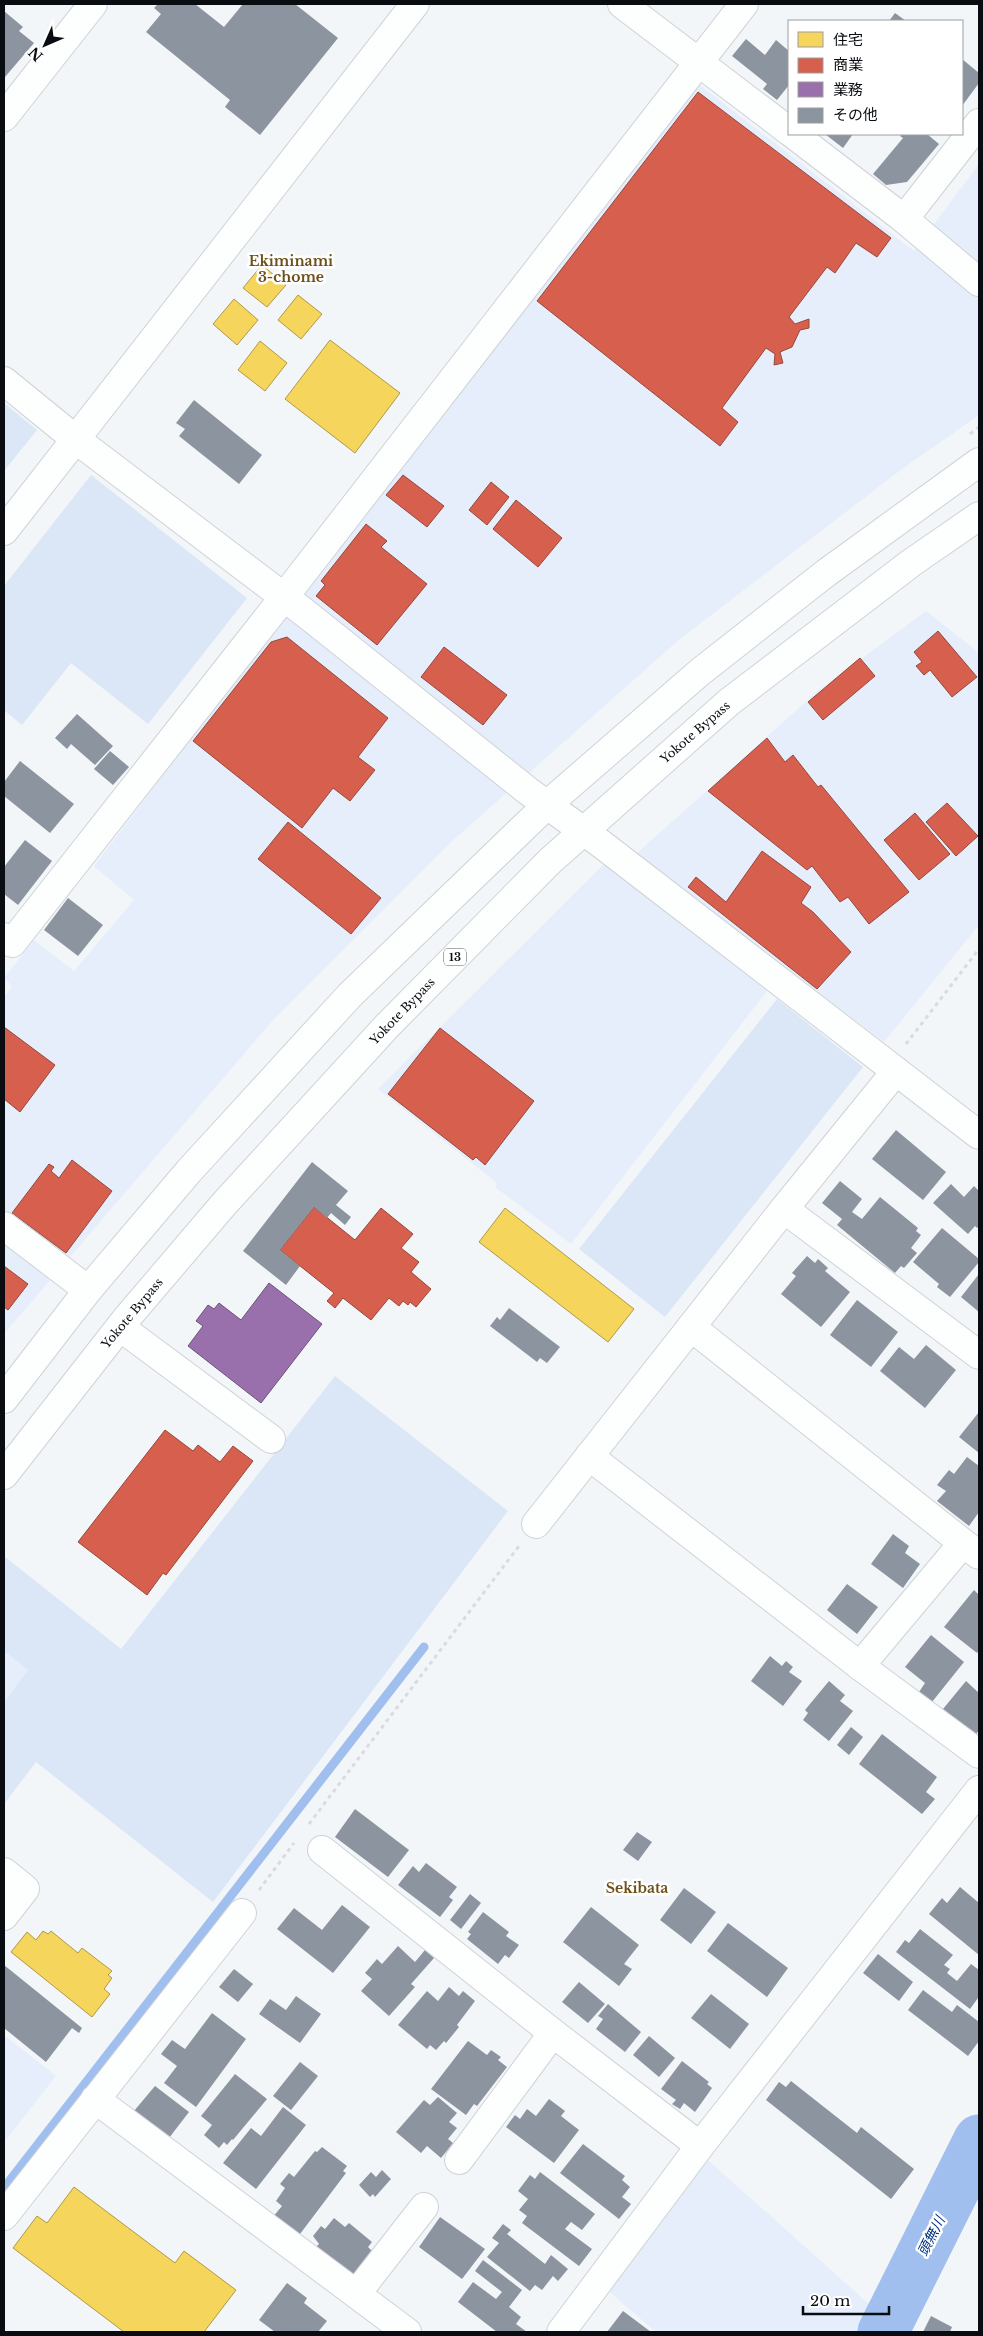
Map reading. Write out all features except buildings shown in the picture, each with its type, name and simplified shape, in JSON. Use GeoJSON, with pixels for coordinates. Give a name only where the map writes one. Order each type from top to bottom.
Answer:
{"type":"FeatureCollection","features":[{"type":"Feature","properties":{"kind":"main road"},"geometry":{"type":"LineString","coordinates":[[4,117],[93,4]]}},
{"type":"Feature","properties":{"kind":"main road"},"geometry":{"type":"LineString","coordinates":[[4,531],[74,438],[415,4]]}},
{"type":"Feature","properties":{"kind":"main road"},"geometry":{"type":"LineString","coordinates":[[622,4],[788,130]]}},
{"type":"Feature","properties":{"kind":"main road"},"geometry":{"type":"LineString","coordinates":[[4,936],[12,943],[284,597],[744,4]]}},
{"type":"Feature","properties":{"kind":"main road"},"geometry":{"type":"LineString","coordinates":[[904,219],[979,123]]}},
{"type":"Feature","properties":{"kind":"main road"},"geometry":{"type":"LineString","coordinates":[[793,135],[904,219],[979,282]]}},
{"type":"Feature","properties":{"kind":"main road"},"geometry":{"type":"LineString","coordinates":[[4,381],[74,438],[284,597],[548,804],[979,1135]]}},
{"type":"Feature","properties":{"kind":"main road"},"geometry":{"type":"LineString","coordinates":[[4,1399],[88,1290],[189,1171],[350,995],[548,804],[700,672],[826,573],[979,462]]}},
{"type":"Feature","properties":{"kind":"main road","name":"Yokote Bypass"},"geometry":{"type":"LineString","coordinates":[[4,1475],[120,1327],[224,1204],[387,1026],[550,861],[729,702],[911,563],[979,516]]}},
{"type":"Feature","properties":{"kind":"main road"},"geometry":{"type":"LineString","coordinates":[[536,1524],[893,1068]]}},
{"type":"Feature","properties":{"kind":"main road"},"geometry":{"type":"LineString","coordinates":[[784,1209],[979,1355]]}},
{"type":"Feature","properties":{"kind":"main road"},"geometry":{"type":"LineString","coordinates":[[4,1226],[88,1290]]}},
{"type":"Feature","properties":{"kind":"main road"},"geometry":{"type":"LineString","coordinates":[[120,1327],[271,1439]]}},
{"type":"Feature","properties":{"kind":"main road"},"geometry":{"type":"LineString","coordinates":[[691,1327],[971,1549],[860,1666]]}},
{"type":"Feature","properties":{"kind":"main road"},"geometry":{"type":"LineString","coordinates":[[589,1456],[860,1666],[979,1754]]}},
{"type":"Feature","properties":{"kind":"main road"},"geometry":{"type":"LineString","coordinates":[[560,2332],[700,2146],[979,1790]]}},
{"type":"Feature","properties":{"kind":"main road"},"geometry":{"type":"LineString","coordinates":[[322,1850],[553,2033],[700,2146]]}},
{"type":"Feature","properties":{"kind":"main road"},"geometry":{"type":"LineString","coordinates":[[4,1872],[25,1889],[4,1916]]}},
{"type":"Feature","properties":{"kind":"main road"},"geometry":{"type":"LineString","coordinates":[[4,2216],[242,1913]]}},
{"type":"Feature","properties":{"kind":"main road"},"geometry":{"type":"LineString","coordinates":[[459,2160],[553,2033]]}},
{"type":"Feature","properties":{"kind":"main road"},"geometry":{"type":"LineString","coordinates":[[95,2099],[358,2293],[407,2332]]}},
{"type":"Feature","properties":{"kind":"main road"},"geometry":{"type":"LineString","coordinates":[[358,2293],[424,2207]]}},
{"type":"Feature","properties":{"kind":"path"},"geometry":{"type":"LineString","coordinates":[[893,1068],[979,949]]}},
{"type":"Feature","properties":{"kind":"path"},"geometry":{"type":"LineString","coordinates":[[308,1826],[536,1524]]}},
{"type":"Feature","properties":{"kind":"path"},"geometry":{"type":"LineString","coordinates":[[242,1913],[296,1841]]}},
{"type":"Feature","properties":{"kind":"shaded area"},"geometry":{"type":"Polygon","coordinates":[[[700,85],[914,251],[979,164],[979,415],[902,469],[680,639],[450,843],[274,1019],[4,1334],[4,997],[12,986],[4,978],[34,940],[74,971],[134,900],[94,866],[268,637],[700,85]]]}},
{"type":"Feature","properties":{"kind":"shaded area"},"geometry":{"type":"Polygon","coordinates":[[[4,403],[37,430],[4,471],[4,403]]]}},
{"type":"Feature","properties":{"kind":"shaded area"},"geometry":{"type":"Polygon","coordinates":[[[91,475],[247,598],[148,724],[71,663],[22,725],[4,710],[4,586],[91,475]]]}},
{"type":"Feature","properties":{"kind":"shaded area"},"geometry":{"type":"Polygon","coordinates":[[[926,611],[979,653],[979,925],[884,1042],[636,854],[819,690],[926,611]]]}},
{"type":"Feature","properties":{"kind":"shaded area"},"geometry":{"type":"Polygon","coordinates":[[[605,863],[767,991],[571,1244],[495,1187],[497,1183],[378,1089],[605,863]]]}},
{"type":"Feature","properties":{"kind":"shaded area"},"geometry":{"type":"Polygon","coordinates":[[[777,999],[863,1067],[665,1317],[579,1249],[777,999]]]}},
{"type":"Feature","properties":{"kind":"shaded area"},"geometry":{"type":"Polygon","coordinates":[[[335,1376],[508,1511],[213,1902],[36,1762],[4,1804],[4,1702],[28,1670],[4,1651],[4,1556],[121,1649],[335,1376]]]}},
{"type":"Feature","properties":{"kind":"shaded area"},"geometry":{"type":"Polygon","coordinates":[[[4,1651],[28,1670],[4,1702],[4,1651]]]}},
{"type":"Feature","properties":{"kind":"shaded area"},"geometry":{"type":"Polygon","coordinates":[[[4,2035],[56,2076],[4,2142],[4,2035]]]}},
{"type":"Feature","properties":{"kind":"shaded area"},"geometry":{"type":"Polygon","coordinates":[[[708,2160],[880,2314],[871,2332],[656,2332],[606,2289],[708,2160]]]}},
{"type":"Feature","properties":{"kind":"waterway"},"geometry":{"type":"LineString","coordinates":[[4,2188],[424,1647]]}},
{"type":"Feature","properties":{"kind":"waterway","name":"頭無川"},"geometry":{"type":"LineString","coordinates":[[883,2332],[979,2140]]}},
{"type":"Feature","properties":{"kind":"district","name":"Ekiminami 3-chome"},"geometry":{"type":"Point","coordinates":[291,270]}},
{"type":"Feature","properties":{"kind":"district","name":"Sekibata"},"geometry":{"type":"Point","coordinates":[637,1888]}}]}
